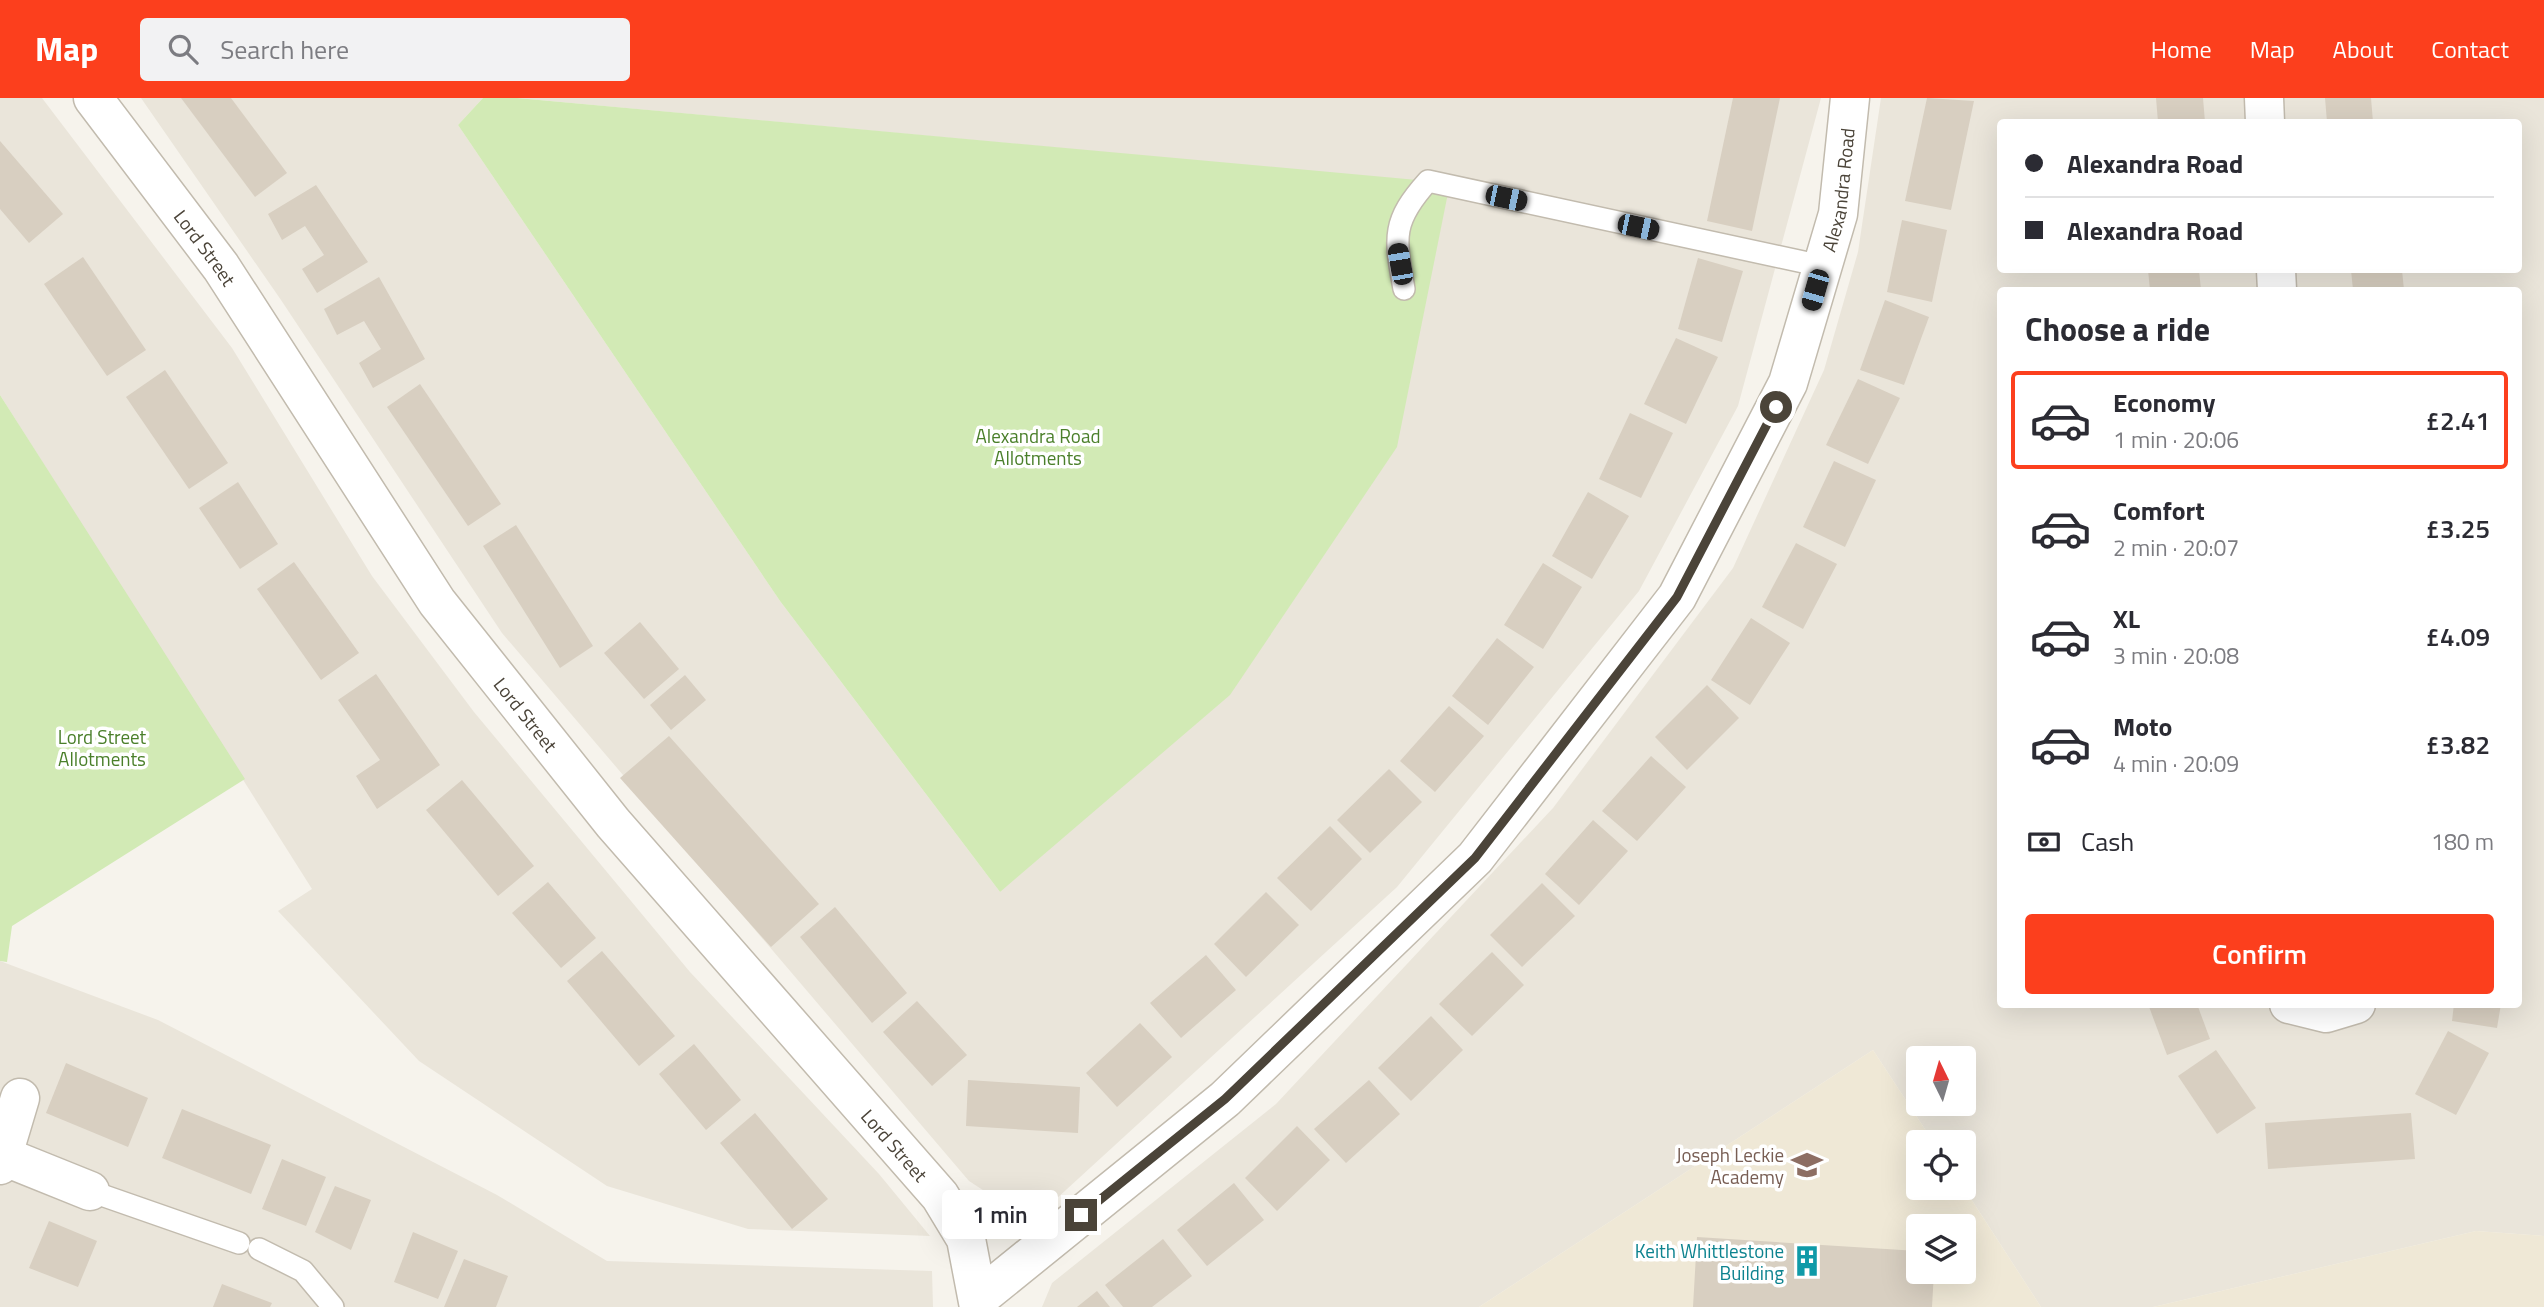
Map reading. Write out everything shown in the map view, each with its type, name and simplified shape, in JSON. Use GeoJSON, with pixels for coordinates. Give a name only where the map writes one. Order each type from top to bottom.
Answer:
{"type":"FeatureCollection","features":[{"type":"Feature","properties":{"kind":"street","name":"Lord Street"},"geometry":{"type":"LineString","coordinates":[[93,98],[221,267],[437,603],[613,823],[940,1196],[967,1239],[979,1303]]}},
{"type":"Feature","properties":{"kind":"street","name":"Alexandra Road"},"geometry":{"type":"LineString","coordinates":[[979,1303],[1225,1099],[1475,858],[1677,597],[1788,383],[1838,214],[1850,98]]}},
{"type":"Feature","properties":{"kind":"street"},"geometry":{"type":"LineString","coordinates":[[2264,98],[2265,119]]}},
{"type":"Feature","properties":{"kind":"street"},"geometry":{"type":"LineString","coordinates":[[2305,1008],[2326,1013],[2343,1008]]}},
{"type":"Feature","properties":{"kind":"street"},"geometry":{"type":"LineString","coordinates":[[20,1098],[2,1161],[90,1191]]}},
{"type":"Feature","properties":{"kind":"lane"},"geometry":{"type":"LineString","coordinates":[[1404,289],[1395,239],[1409,202],[1427,181],[1822,266]]}},
{"type":"Feature","properties":{"kind":"lane"},"geometry":{"type":"LineString","coordinates":[[90,1191],[239,1243]]}},
{"type":"Feature","properties":{"kind":"lane"},"geometry":{"type":"LineString","coordinates":[[260,1249],[303,1271],[333,1307]]}},
{"type":"Feature","properties":{"kind":"shaded area"},"geometry":{"type":"Polygon","coordinates":[[[0,98],[42,98],[232,348],[372,576],[474,712],[690,972],[879,1174],[930,1236],[748,1229],[607,1186],[419,1061],[278,911],[312,889],[0,395],[0,98]]]}},
{"type":"Feature","properties":{"kind":"shaded area"},"geometry":{"type":"Polygon","coordinates":[[[141,98],[483,98],[458,125],[780,601],[1000,892],[1450,184],[517,98],[1821,98],[1738,406],[1639,591],[1397,887],[1055,1200],[1009,1207],[969,1181],[502,633],[281,300],[141,98]]]}},
{"type":"Feature","properties":{"kind":"shaded area"},"geometry":{"type":"Polygon","coordinates":[[[1881,98],[2544,98],[2544,1236],[2476,1231],[2153,1307],[2041,1307],[1972,1200],[1976,1200],[1976,1130],[1925,1130],[1916,1116],[1976,1116],[1976,1046],[1906,1046],[1906,1100],[1873,1050],[1479,1307],[1042,1307],[1052,1283],[1276,1104],[1553,808],[1733,568],[1824,370],[1858,252],[1881,98]]]}},
{"type":"Feature","properties":{"kind":"shaded area"},"geometry":{"type":"Polygon","coordinates":[[[0,961],[158,1020],[497,1195],[607,1261],[932,1271],[933,1307],[0,1307],[0,961]]]}},
{"type":"Feature","properties":{"kind":"shaded area","name":"Joseph Leckie Academy"},"geometry":{"type":"Polygon","coordinates":[[[1873,1050],[1906,1100],[1906,1116],[1916,1116],[1925,1130],[1906,1130],[1906,1200],[1972,1200],[2041,1307],[1479,1307],[1873,1050]]]}},
{"type":"Feature","properties":{"kind":"shaded area"},"geometry":{"type":"Polygon","coordinates":[[[2476,1231],[2544,1236],[2544,1307],[2153,1307],[2476,1231]]]}},
{"type":"Feature","properties":{"kind":"green space","name":"Alexandra Road Allotments"},"geometry":{"type":"Polygon","coordinates":[[[483,98],[517,98],[1450,183],[1397,447],[1230,695],[1000,892],[780,601],[458,125],[483,98]]]}},
{"type":"Feature","properties":{"kind":"green space","name":"Lord Street Allotments"},"geometry":{"type":"Polygon","coordinates":[[[0,395],[245,779],[12,926],[7,962],[0,961],[0,395]]]}},
{"type":"Feature","properties":{"kind":"building"},"geometry":{"type":"Polygon","coordinates":[[[181,98],[231,98],[287,173],[255,197],[181,98]]]}},
{"type":"Feature","properties":{"kind":"building"},"geometry":{"type":"Polygon","coordinates":[[[1733,98],[1780,98],[1752,231],[1707,221],[1733,98]]]}},
{"type":"Feature","properties":{"kind":"building"},"geometry":{"type":"Polygon","coordinates":[[[1927,98],[1974,101],[1951,210],[1905,201],[1927,98]]]}},
{"type":"Feature","properties":{"kind":"building"},"geometry":{"type":"Polygon","coordinates":[[[2156,98],[2203,98],[2205,119],[2158,119],[2156,98]]]}},
{"type":"Feature","properties":{"kind":"building"},"geometry":{"type":"Polygon","coordinates":[[[2325,98],[2371,98],[2373,119],[2327,119],[2325,98]]]}},
{"type":"Feature","properties":{"kind":"building"},"geometry":{"type":"Polygon","coordinates":[[[0,141],[63,214],[29,243],[0,209],[0,141]]]}},
{"type":"Feature","properties":{"kind":"building"},"geometry":{"type":"Polygon","coordinates":[[[316,185],[368,262],[317,293],[302,269],[324,255],[305,226],[282,240],[268,214],[316,185]]]}},
{"type":"Feature","properties":{"kind":"building"},"geometry":{"type":"Polygon","coordinates":[[[1902,220],[1947,230],[1932,302],[1887,292],[1902,220]]]}},
{"type":"Feature","properties":{"kind":"building"},"geometry":{"type":"Polygon","coordinates":[[[83,257],[146,350],[107,376],[44,284],[83,257]]]}},
{"type":"Feature","properties":{"kind":"building"},"geometry":{"type":"Polygon","coordinates":[[[1698,258],[1743,271],[1722,342],[1678,329],[1698,258]]]}},
{"type":"Feature","properties":{"kind":"building"},"geometry":{"type":"Polygon","coordinates":[[[2148,273],[2199,273],[2201,287],[2150,287],[2148,273]]]}},
{"type":"Feature","properties":{"kind":"building"},"geometry":{"type":"Polygon","coordinates":[[[2351,273],[2402,273],[2404,287],[2353,287],[2351,273]]]}},
{"type":"Feature","properties":{"kind":"building"},"geometry":{"type":"Polygon","coordinates":[[[379,277],[425,359],[373,388],[359,363],[381,349],[364,321],[337,335],[324,309],[379,277]]]}},
{"type":"Feature","properties":{"kind":"building"},"geometry":{"type":"Polygon","coordinates":[[[1885,300],[1929,317],[1904,385],[1860,370],[1885,300]]]}},
{"type":"Feature","properties":{"kind":"building"},"geometry":{"type":"Polygon","coordinates":[[[1676,338],[1718,357],[1686,424],[1644,404],[1676,338]]]}},
{"type":"Feature","properties":{"kind":"building"},"geometry":{"type":"Polygon","coordinates":[[[165,370],[228,463],[189,489],[126,397],[165,370]]]}},
{"type":"Feature","properties":{"kind":"building"},"geometry":{"type":"Polygon","coordinates":[[[1858,379],[1900,398],[1868,464],[1826,445],[1858,379]]]}},
{"type":"Feature","properties":{"kind":"building"},"geometry":{"type":"Polygon","coordinates":[[[420,384],[501,504],[468,526],[387,407],[420,384]]]}},
{"type":"Feature","properties":{"kind":"building"},"geometry":{"type":"Polygon","coordinates":[[[1630,413],[1673,433],[1641,498],[1599,479],[1630,413]]]}},
{"type":"Feature","properties":{"kind":"building"},"geometry":{"type":"Polygon","coordinates":[[[1834,461],[1876,480],[1845,547],[1803,527],[1834,461]]]}},
{"type":"Feature","properties":{"kind":"building"},"geometry":{"type":"Polygon","coordinates":[[[238,482],[278,544],[240,569],[199,508],[238,482]]]}},
{"type":"Feature","properties":{"kind":"building"},"geometry":{"type":"Polygon","coordinates":[[[1588,492],[1629,516],[1592,579],[1552,556],[1588,492]]]}},
{"type":"Feature","properties":{"kind":"building"},"geometry":{"type":"Polygon","coordinates":[[[516,525],[593,646],[560,668],[483,546],[516,525]]]}},
{"type":"Feature","properties":{"kind":"building"},"geometry":{"type":"Polygon","coordinates":[[[1796,543],[1837,564],[1803,629],[1762,607],[1796,543]]]}},
{"type":"Feature","properties":{"kind":"building"},"geometry":{"type":"Polygon","coordinates":[[[294,562],[359,653],[321,680],[257,589],[294,562]]]}},
{"type":"Feature","properties":{"kind":"building"},"geometry":{"type":"Polygon","coordinates":[[[1543,563],[1582,587],[1543,649],[1504,625],[1543,563]]]}},
{"type":"Feature","properties":{"kind":"building"},"geometry":{"type":"Polygon","coordinates":[[[1751,618],[1790,643],[1750,705],[1711,680],[1751,618]]]}},
{"type":"Feature","properties":{"kind":"building"},"geometry":{"type":"Polygon","coordinates":[[[640,622],[679,669],[644,699],[604,653],[640,622]]]}},
{"type":"Feature","properties":{"kind":"building"},"geometry":{"type":"Polygon","coordinates":[[[1497,638],[1534,667],[1488,725],[1452,696],[1497,638]]]}},
{"type":"Feature","properties":{"kind":"building"},"geometry":{"type":"Polygon","coordinates":[[[376,674],[440,765],[377,809],[356,776],[380,760],[338,700],[376,674]]]}},
{"type":"Feature","properties":{"kind":"building"},"geometry":{"type":"Polygon","coordinates":[[[685,675],[706,700],[671,730],[650,705],[685,675]]]}},
{"type":"Feature","properties":{"kind":"building"},"geometry":{"type":"Polygon","coordinates":[[[1707,685],[1739,718],[1687,770],[1655,737],[1707,685]]]}},
{"type":"Feature","properties":{"kind":"building"},"geometry":{"type":"Polygon","coordinates":[[[1449,706],[1484,736],[1435,792],[1400,761],[1449,706]]]}},
{"type":"Feature","properties":{"kind":"building"},"geometry":{"type":"Polygon","coordinates":[[[669,736],[819,904],[771,947],[620,778],[669,736]]]}},
{"type":"Feature","properties":{"kind":"building"},"geometry":{"type":"Polygon","coordinates":[[[1651,756],[1686,787],[1637,841],[1602,811],[1651,756]]]}},
{"type":"Feature","properties":{"kind":"building"},"geometry":{"type":"Polygon","coordinates":[[[1389,769],[1422,802],[1370,853],[1337,820],[1389,769]]]}},
{"type":"Feature","properties":{"kind":"building"},"geometry":{"type":"Polygon","coordinates":[[[462,780],[534,866],[498,896],[426,810],[462,780]]]}},
{"type":"Feature","properties":{"kind":"building"},"geometry":{"type":"Polygon","coordinates":[[[1593,820],[1628,851],[1579,905],[1545,874],[1593,820]]]}},
{"type":"Feature","properties":{"kind":"building"},"geometry":{"type":"Polygon","coordinates":[[[1330,826],[1362,859],[1311,911],[1277,878],[1330,826]]]}},
{"type":"Feature","properties":{"kind":"building"},"geometry":{"type":"Polygon","coordinates":[[[548,882],[596,938],[561,968],[512,913],[548,882]]]}},
{"type":"Feature","properties":{"kind":"building"},"geometry":{"type":"Polygon","coordinates":[[[1542,883],[1575,916],[1522,967],[1490,935],[1542,883]]]}},
{"type":"Feature","properties":{"kind":"building"},"geometry":{"type":"Polygon","coordinates":[[[1266,892],[1299,925],[1246,977],[1214,944],[1266,892]]]}},
{"type":"Feature","properties":{"kind":"building"},"geometry":{"type":"Polygon","coordinates":[[[835,907],[907,993],[872,1023],[800,937],[835,907]]]}},
{"type":"Feature","properties":{"kind":"building"},"geometry":{"type":"Polygon","coordinates":[[[602,951],[675,1036],[639,1066],[567,981],[602,951]]]}},
{"type":"Feature","properties":{"kind":"building"},"geometry":{"type":"Polygon","coordinates":[[[1492,952],[1524,985],[1472,1036],[1439,1004],[1492,952]]]}},
{"type":"Feature","properties":{"kind":"building"},"geometry":{"type":"Polygon","coordinates":[[[1206,955],[1236,990],[1181,1038],[1150,1003],[1206,955]]]}},
{"type":"Feature","properties":{"kind":"building"},"geometry":{"type":"Polygon","coordinates":[[[917,1001],[967,1055],[932,1086],[883,1032],[917,1001]]]}},
{"type":"Feature","properties":{"kind":"building"},"geometry":{"type":"Polygon","coordinates":[[[2149,1008],[2198,1008],[2210,1039],[2167,1055],[2149,1008]]]}},
{"type":"Feature","properties":{"kind":"building"},"geometry":{"type":"Polygon","coordinates":[[[2454,1008],[2500,1008],[2497,1028],[2452,1021],[2454,1008]]]}},
{"type":"Feature","properties":{"kind":"building"},"geometry":{"type":"Polygon","coordinates":[[[1431,1016],[1463,1050],[1411,1101],[1378,1068],[1431,1016]]]}},
{"type":"Feature","properties":{"kind":"building"},"geometry":{"type":"Polygon","coordinates":[[[1140,1023],[1172,1057],[1117,1107],[1086,1073],[1140,1023]]]}},
{"type":"Feature","properties":{"kind":"building"},"geometry":{"type":"Polygon","coordinates":[[[2448,1031],[2489,1053],[2456,1115],[2415,1094],[2448,1031]]]}},
{"type":"Feature","properties":{"kind":"building"},"geometry":{"type":"Polygon","coordinates":[[[694,1044],[741,1100],[706,1130],[659,1074],[694,1044]]]}},
{"type":"Feature","properties":{"kind":"building"},"geometry":{"type":"Polygon","coordinates":[[[2216,1050],[2256,1108],[2217,1134],[2178,1076],[2216,1050]]]}},
{"type":"Feature","properties":{"kind":"building"},"geometry":{"type":"Polygon","coordinates":[[[66,1063],[148,1098],[128,1147],[46,1113],[66,1063]]]}},
{"type":"Feature","properties":{"kind":"building"},"geometry":{"type":"Polygon","coordinates":[[[968,1080],[1080,1087],[1078,1133],[966,1126],[968,1080]]]}},
{"type":"Feature","properties":{"kind":"building"},"geometry":{"type":"Polygon","coordinates":[[[1369,1080],[1400,1114],[1346,1163],[1314,1129],[1369,1080]]]}},
{"type":"Feature","properties":{"kind":"building"},"geometry":{"type":"Polygon","coordinates":[[[182,1109],[271,1145],[251,1194],[162,1158],[182,1109]]]}},
{"type":"Feature","properties":{"kind":"building"},"geometry":{"type":"Polygon","coordinates":[[[755,1113],[828,1199],[792,1229],[720,1143],[755,1113]]]}},
{"type":"Feature","properties":{"kind":"building"},"geometry":{"type":"Polygon","coordinates":[[[2411,1113],[2415,1159],[2268,1169],[2265,1123],[2411,1113]]]}},
{"type":"Feature","properties":{"kind":"building"},"geometry":{"type":"Polygon","coordinates":[[[1297,1126],[1330,1160],[1277,1211],[1245,1178],[1297,1126]]]}},
{"type":"Feature","properties":{"kind":"building"},"geometry":{"type":"Polygon","coordinates":[[[282,1159],[326,1177],[306,1226],[262,1209],[282,1159]]]}},
{"type":"Feature","properties":{"kind":"building"},"geometry":{"type":"Polygon","coordinates":[[[1234,1183],[1264,1220],[1207,1266],[1177,1230],[1234,1183]]]}},
{"type":"Feature","properties":{"kind":"building"},"geometry":{"type":"Polygon","coordinates":[[[335,1186],[371,1200],[351,1250],[315,1232],[335,1186]]]}},
{"type":"Feature","properties":{"kind":"building"},"geometry":{"type":"Polygon","coordinates":[[[49,1221],[97,1241],[78,1287],[29,1268],[49,1221]]]}},
{"type":"Feature","properties":{"kind":"building"},"geometry":{"type":"Polygon","coordinates":[[[413,1232],[458,1251],[438,1299],[394,1282],[413,1232]]]}},
{"type":"Feature","properties":{"kind":"building","name":"Keith Whittlestone Building"},"geometry":{"type":"Polygon","coordinates":[[[1697,1237],[1906,1250],[1906,1284],[1933,1284],[1932,1307],[1693,1307],[1697,1237]]]}},
{"type":"Feature","properties":{"kind":"building"},"geometry":{"type":"Polygon","coordinates":[[[1163,1239],[1192,1276],[1152,1307],[1123,1307],[1105,1285],[1163,1239]]]}},
{"type":"Feature","properties":{"kind":"building"},"geometry":{"type":"Polygon","coordinates":[[[464,1259],[508,1276],[496,1307],[444,1307],[464,1259]]]}},
{"type":"Feature","properties":{"kind":"building"},"geometry":{"type":"Polygon","coordinates":[[[222,1284],[272,1303],[270,1307],[213,1307],[222,1284]]]}},
{"type":"Feature","properties":{"kind":"building"},"geometry":{"type":"Polygon","coordinates":[[[1097,1291],[1110,1307],[1077,1307],[1097,1291]]]}},
{"type":"Feature","properties":{"kind":"place","name":"Joseph Leckie Academy"},"geometry":{"type":"Point","coordinates":[1807,1165]}},
{"type":"Feature","properties":{"kind":"place","name":"Keith Whittlestone Building"},"geometry":{"type":"Point","coordinates":[1807,1261]}},
{"type":"Feature","properties":{"kind":"route"},"geometry":{"type":"LineString","coordinates":[[1081,1215],[1225,1099],[1475,858],[1677,597],[1776,407]]}}]}
